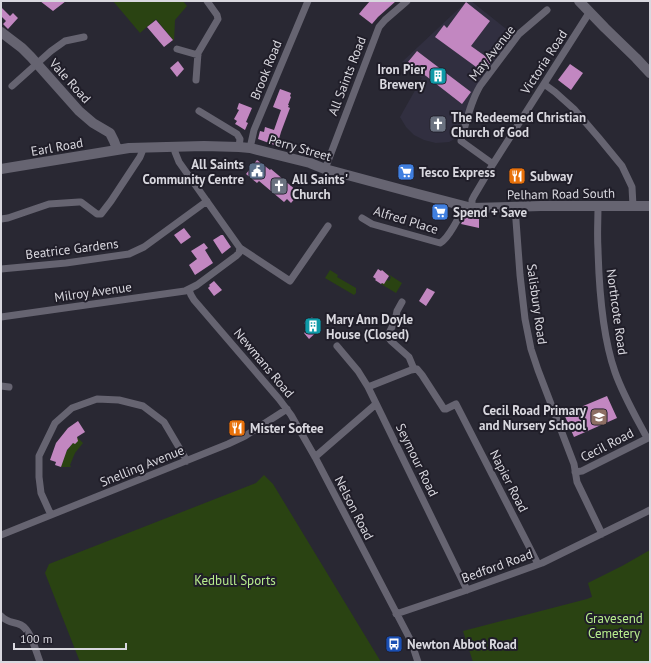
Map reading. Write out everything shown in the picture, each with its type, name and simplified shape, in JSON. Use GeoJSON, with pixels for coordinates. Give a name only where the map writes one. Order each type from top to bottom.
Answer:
{"type":"FeatureCollection","features":[{"type":"Feature","properties":{"kind":"street"},"geometry":{"type":"LineString","coordinates":[[196,80],[198,55],[218,19],[218,15],[207,1]]}},
{"type":"Feature","properties":{"kind":"street","name":"Brook Road"},"geometry":{"type":"LineString","coordinates":[[250,148],[257,124],[308,1]]}},
{"type":"Feature","properties":{"kind":"street","name":"All Saints Road"},"geometry":{"type":"LineString","coordinates":[[325,169],[379,29],[385,20],[407,1]]}},
{"type":"Feature","properties":{"kind":"street"},"geometry":{"type":"LineString","coordinates":[[579,1],[589,13],[649,69]]}},
{"type":"Feature","properties":{"kind":"street","name":"May Avenue"},"geometry":{"type":"LineString","coordinates":[[493,164],[461,141],[474,100],[480,86],[519,34],[547,10]]}},
{"type":"Feature","properties":{"kind":"street","name":"Victoria Road"},"geometry":{"type":"LineString","coordinates":[[443,242],[461,214],[468,207],[493,164],[589,13]]}},
{"type":"Feature","properties":{"kind":"street","name":"Vale Road"},"geometry":{"type":"LineString","coordinates":[[1,32],[22,48],[78,111],[110,133],[117,149]]}},
{"type":"Feature","properties":{"kind":"street"},"geometry":{"type":"LineString","coordinates":[[12,86],[65,41],[84,37]]}},
{"type":"Feature","properties":{"kind":"street"},"geometry":{"type":"LineString","coordinates":[[177,48],[198,55]]}},
{"type":"Feature","properties":{"kind":"street"},"geometry":{"type":"LineString","coordinates":[[544,84],[574,109],[622,166],[632,187],[633,206]]}},
{"type":"Feature","properties":{"kind":"street"},"geometry":{"type":"LineString","coordinates":[[199,111],[237,134],[240,139],[239,147]]}},
{"type":"Feature","properties":{"kind":"street","name":"Perry Street"},"geometry":{"type":"LineString","coordinates":[[117,149],[204,146],[250,148],[468,207]]}},
{"type":"Feature","properties":{"kind":"street"},"geometry":{"type":"LineString","coordinates":[[1,219],[49,204],[76,202],[81,202],[97,214],[100,214],[103,212],[140,157],[142,152],[141,147]]}},
{"type":"Feature","properties":{"kind":"street"},"geometry":{"type":"LineString","coordinates":[[176,147],[175,152],[179,162],[240,248],[290,281],[328,226]]}},
{"type":"Feature","properties":{"kind":"street","name":"Earl Road"},"geometry":{"type":"LineString","coordinates":[[1,169],[117,149]]}},
{"type":"Feature","properties":{"kind":"street","name":"Beatrice Gardens"},"geometry":{"type":"LineString","coordinates":[[1,269],[66,263],[129,254],[144,247],[208,202]]}},
{"type":"Feature","properties":{"kind":"street","name":"Northcote Road"},"geometry":{"type":"LineString","coordinates":[[598,206],[599,272],[602,305],[609,350],[621,386],[649,437]]}},
{"type":"Feature","properties":{"kind":"street","name":"Pelham Road South"},"geometry":{"type":"LineString","coordinates":[[468,207],[650,206]]}},
{"type":"Feature","properties":{"kind":"street","name":"Salisbury Road"},"geometry":{"type":"LineString","coordinates":[[515,207],[520,276],[528,335],[536,366],[574,464],[576,480],[602,534]]}},
{"type":"Feature","properties":{"kind":"street","name":"Alfred Place"},"geometry":{"type":"LineString","coordinates":[[362,218],[372,224],[439,243],[443,242]]}},
{"type":"Feature","properties":{"kind":"street"},"geometry":{"type":"LineString","coordinates":[[188,290],[237,256],[240,248]]}},
{"type":"Feature","properties":{"kind":"street","name":"Milroy Avenue"},"geometry":{"type":"LineString","coordinates":[[1,316],[176,293],[188,290]]}},
{"type":"Feature","properties":{"kind":"street","name":"Newmans Road"},"geometry":{"type":"LineString","coordinates":[[188,290],[194,300],[275,393],[287,409],[314,457]]}},
{"type":"Feature","properties":{"kind":"street"},"geometry":{"type":"LineString","coordinates":[[368,387],[414,369],[409,357],[388,337],[402,302]]}},
{"type":"Feature","properties":{"kind":"street","name":"Seymour Road"},"geometry":{"type":"LineString","coordinates":[[337,346],[358,371],[368,387],[467,590]]}},
{"type":"Feature","properties":{"kind":"street","name":"Napier Road"},"geometry":{"type":"LineString","coordinates":[[414,369],[417,368],[419,370],[444,409],[456,404],[538,564]]}},
{"type":"Feature","properties":{"kind":"street"},"geometry":{"type":"LineString","coordinates":[[1,386],[9,387]]}},
{"type":"Feature","properties":{"kind":"street"},"geometry":{"type":"LineString","coordinates":[[52,514],[41,492],[38,477],[39,456],[55,423],[72,408],[97,399],[119,400],[143,406],[164,422],[187,461]]}},
{"type":"Feature","properties":{"kind":"street"},"geometry":{"type":"LineString","coordinates":[[314,457],[376,404]]}},
{"type":"Feature","properties":{"kind":"street","name":"Snelling Avenue"},"geometry":{"type":"LineString","coordinates":[[1,534],[239,439],[287,409]]}},
{"type":"Feature","properties":{"kind":"street","name":"Cecil Road"},"geometry":{"type":"LineString","coordinates":[[575,472],[582,471],[649,437]]}},
{"type":"Feature","properties":{"kind":"street","name":"Nelson Road"},"geometry":{"type":"LineString","coordinates":[[314,457],[411,641],[418,662]]}},
{"type":"Feature","properties":{"kind":"street","name":"Bedford Road"},"geometry":{"type":"LineString","coordinates":[[396,614],[538,564],[650,510]]}},
{"type":"Feature","properties":{"kind":"street"},"geometry":{"type":"LineString","coordinates":[[3,621],[21,625],[26,628],[40,662]]}},
{"type":"Feature","properties":{"kind":"shaded area"},"geometry":{"type":"Polygon","coordinates":[[[467,1],[471,1],[515,36],[473,92],[458,137],[449,142],[436,143],[424,140],[414,135],[406,127],[400,117],[422,78],[402,62],[467,1]]]}},
{"type":"Feature","properties":{"kind":"green space"},"geometry":{"type":"Polygon","coordinates":[[[113,1],[183,1],[187,6],[175,20],[174,41],[156,19],[140,33],[113,1]]]}},
{"type":"Feature","properties":{"kind":"green space"},"geometry":{"type":"Polygon","coordinates":[[[330,270],[338,275],[337,277],[356,288],[356,293],[354,295],[325,278],[330,270]]]}},
{"type":"Feature","properties":{"kind":"green space"},"geometry":{"type":"Polygon","coordinates":[[[387,274],[402,283],[396,293],[381,284],[387,280],[389,281],[391,277],[387,274]]]}},
{"type":"Feature","properties":{"kind":"green space"},"geometry":{"type":"Polygon","coordinates":[[[77,437],[83,443],[75,453],[70,465],[71,467],[61,467],[66,452],[77,437]]]}},
{"type":"Feature","properties":{"kind":"green space","name":"Kedbull Sports"},"geometry":{"type":"Polygon","coordinates":[[[264,475],[273,484],[381,662],[80,662],[45,573],[49,564],[256,483],[264,475]]]}},
{"type":"Feature","properties":{"kind":"green space","name":"Gravesend Cemetery"},"geometry":{"type":"Polygon","coordinates":[[[650,550],[650,662],[473,662],[463,631],[592,597],[588,583],[650,550]]]}},
{"type":"Feature","properties":{"kind":"building"},"geometry":{"type":"Polygon","coordinates":[[[40,1],[66,1],[53,11],[40,1]]]}},
{"type":"Feature","properties":{"kind":"building"},"geometry":{"type":"Polygon","coordinates":[[[370,1],[396,1],[372,24],[359,14],[370,1]]]}},
{"type":"Feature","properties":{"kind":"building"},"geometry":{"type":"Polygon","coordinates":[[[466,2],[490,21],[471,46],[492,61],[483,72],[435,37],[444,25],[447,28],[466,2]]]}},
{"type":"Feature","properties":{"kind":"building"},"geometry":{"type":"Polygon","coordinates":[[[1,7],[10,16],[13,13],[18,18],[8,29],[3,24],[6,21],[1,16],[1,7]]]}},
{"type":"Feature","properties":{"kind":"building"},"geometry":{"type":"Polygon","coordinates":[[[156,20],[173,40],[164,47],[147,27],[156,20]]]}},
{"type":"Feature","properties":{"kind":"building"},"geometry":{"type":"Polygon","coordinates":[[[417,51],[471,92],[462,104],[408,62],[417,51]]]}},
{"type":"Feature","properties":{"kind":"building"},"geometry":{"type":"Polygon","coordinates":[[[178,61],[184,69],[177,77],[170,68],[178,61]]]}},
{"type":"Feature","properties":{"kind":"building"},"geometry":{"type":"Polygon","coordinates":[[[570,64],[583,73],[571,90],[558,80],[570,64]]]}},
{"type":"Feature","properties":{"kind":"building"},"geometry":{"type":"Polygon","coordinates":[[[280,89],[291,93],[291,97],[288,105],[290,108],[277,146],[258,139],[260,131],[264,132],[265,127],[274,130],[281,110],[273,107],[280,89]]]}},
{"type":"Feature","properties":{"kind":"building"},"geometry":{"type":"Polygon","coordinates":[[[239,103],[252,108],[246,122],[248,123],[245,130],[235,124],[237,121],[234,119],[239,110],[237,109],[239,103]]]}},
{"type":"Feature","properties":{"kind":"building","name":"All Saints' Church"},"geometry":{"type":"Polygon","coordinates":[[[257,160],[270,170],[271,169],[297,191],[295,194],[297,196],[291,203],[287,199],[284,202],[259,181],[257,183],[246,174],[257,160]]]}},
{"type":"Feature","properties":{"kind":"building"},"geometry":{"type":"Polygon","coordinates":[[[466,214],[479,217],[479,228],[461,224],[466,214]]]}},
{"type":"Feature","properties":{"kind":"building"},"geometry":{"type":"Polygon","coordinates":[[[184,228],[191,237],[181,244],[174,235],[184,228]]]}},
{"type":"Feature","properties":{"kind":"building"},"geometry":{"type":"Polygon","coordinates":[[[223,235],[231,247],[222,254],[213,240],[223,235]]]}},
{"type":"Feature","properties":{"kind":"building"},"geometry":{"type":"Polygon","coordinates":[[[204,243],[208,248],[205,250],[213,263],[195,275],[189,265],[197,259],[191,251],[204,243]]]}},
{"type":"Feature","properties":{"kind":"building"},"geometry":{"type":"Polygon","coordinates":[[[378,269],[381,271],[382,270],[389,276],[384,284],[381,284],[373,277],[378,269]]]}},
{"type":"Feature","properties":{"kind":"building"},"geometry":{"type":"Polygon","coordinates":[[[214,281],[222,290],[214,296],[208,288],[214,281]]]}},
{"type":"Feature","properties":{"kind":"building"},"geometry":{"type":"Polygon","coordinates":[[[427,288],[435,292],[426,306],[419,301],[427,288]]]}},
{"type":"Feature","properties":{"kind":"building","name":"Mary Ann Doyle House (Closed)"},"geometry":{"type":"Polygon","coordinates":[[[312,317],[321,328],[309,339],[304,333],[310,329],[304,323],[312,317]]]}},
{"type":"Feature","properties":{"kind":"building","name":"Cecil Road Primary and Nursery School"},"geometry":{"type":"Polygon","coordinates":[[[607,396],[617,418],[574,437],[564,414],[607,396]]]}},
{"type":"Feature","properties":{"kind":"building"},"geometry":{"type":"Polygon","coordinates":[[[78,421],[85,432],[77,437],[78,441],[75,444],[73,443],[67,450],[61,467],[55,465],[56,462],[50,460],[56,443],[68,428],[78,421]]]}},
{"type":"Feature","properties":{"kind":"place","name":"Iron Pier Brewery"},"geometry":{"type":"Point","coordinates":[438,76]}},
{"type":"Feature","properties":{"kind":"place","name":"The Redeemed Christian Church of God"},"geometry":{"type":"Point","coordinates":[438,124]}},
{"type":"Feature","properties":{"kind":"place","name":"All Saints Community Centre"},"geometry":{"type":"Point","coordinates":[257,171]}},
{"type":"Feature","properties":{"kind":"place","name":"Tesco Express"},"geometry":{"type":"Point","coordinates":[406,172]}},
{"type":"Feature","properties":{"kind":"place","name":"Subway"},"geometry":{"type":"Point","coordinates":[517,176]}},
{"type":"Feature","properties":{"kind":"place","name":"All Saints' Church"},"geometry":{"type":"Point","coordinates":[279,186]}},
{"type":"Feature","properties":{"kind":"place","name":"Spend + Save"},"geometry":{"type":"Point","coordinates":[440,212]}},
{"type":"Feature","properties":{"kind":"place","name":"Mary Ann Doyle House (Closed)"},"geometry":{"type":"Point","coordinates":[313,326]}},
{"type":"Feature","properties":{"kind":"place","name":"Cecil Road Primary and Nursery School"},"geometry":{"type":"Point","coordinates":[599,417]}},
{"type":"Feature","properties":{"kind":"place","name":"Mister Softee"},"geometry":{"type":"Point","coordinates":[237,428]}},
{"type":"Feature","properties":{"kind":"place","name":"Newton Abbot Road"},"geometry":{"type":"Point","coordinates":[394,644]}}]}
